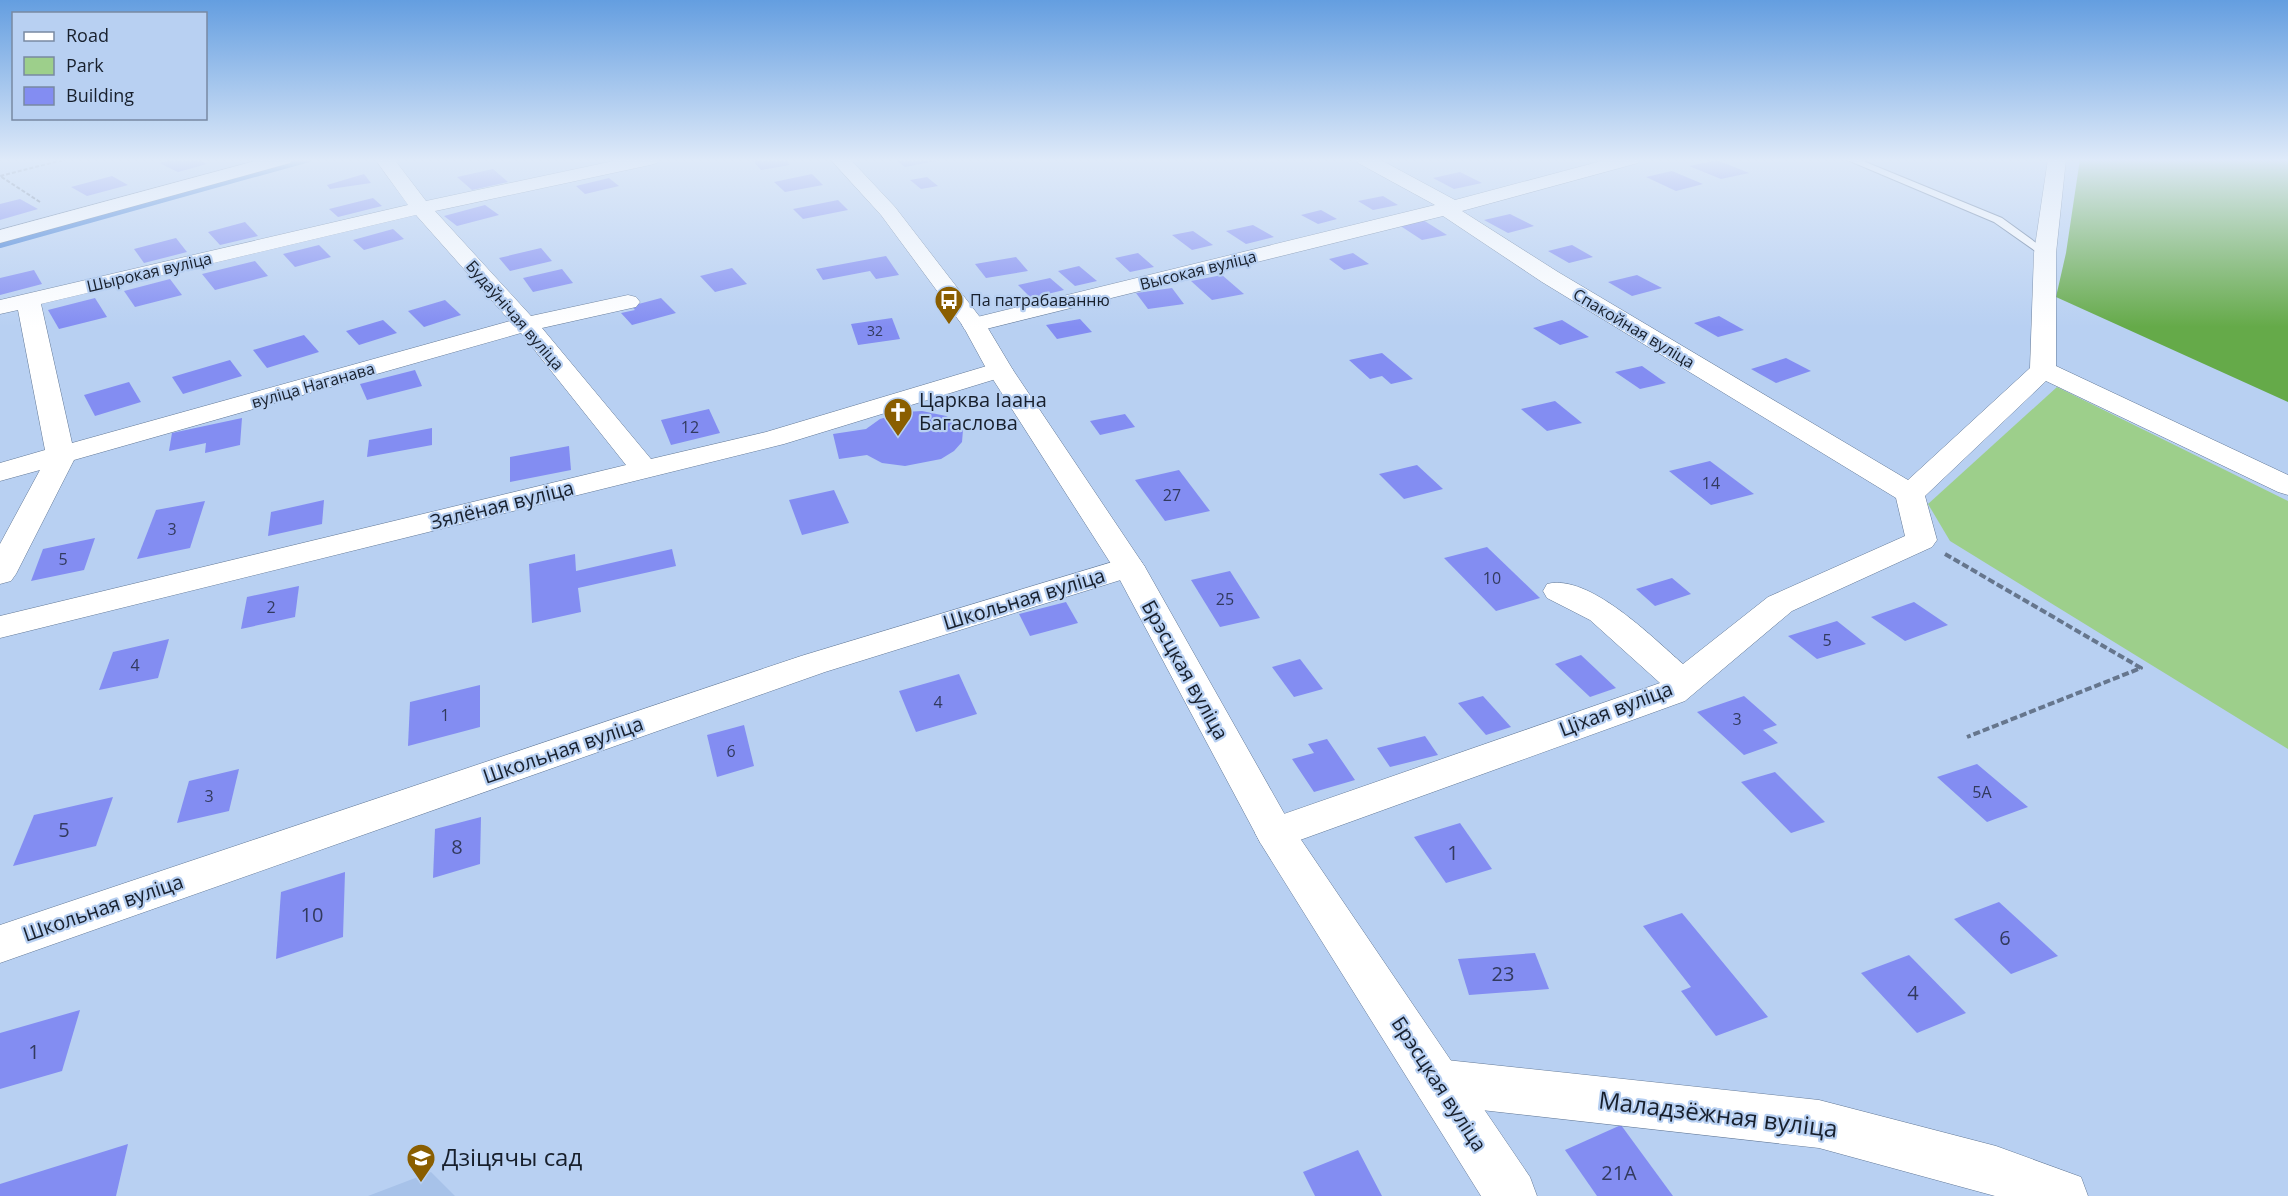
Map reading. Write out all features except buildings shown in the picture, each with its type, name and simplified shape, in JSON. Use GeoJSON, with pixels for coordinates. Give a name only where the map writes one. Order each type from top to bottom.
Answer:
{"type":"FeatureCollection","features":[{"type":"Feature","properties":{"kind":"street"},"geometry":{"type":"LineString","coordinates":[[0,237],[81,215]]}},
{"type":"Feature","properties":{"kind":"street","name":"Шырокая вуліца"},"geometry":{"type":"LineString","coordinates":[[0,307],[392,215]]}},
{"type":"Feature","properties":{"kind":"street","name":"Будаўнічая вуліца"},"geometry":{"type":"LineString","coordinates":[[427,215],[526,324],[645,471]]}},
{"type":"Feature","properties":{"kind":"street","name":"Брэсцкая вуліца"},"geometry":{"type":"LineString","coordinates":[[890,215],[974,325],[1000,370],[1129,567],[1275,833],[1511,1196]]}},
{"type":"Feature","properties":{"kind":"street","name":"Высокая вуліца"},"geometry":{"type":"LineString","coordinates":[[974,325],[1421,215]]}},
{"type":"Feature","properties":{"kind":"street","name":"Спакойная вуліца"},"geometry":{"type":"LineString","coordinates":[[1454,215],[1550,277],[1910,494]]}},
{"type":"Feature","properties":{"kind":"street"},"geometry":{"type":"LineString","coordinates":[[1921,540],[1910,494],[2043,370],[2045,253],[2050,215]]}},
{"type":"Feature","properties":{"kind":"street"},"geometry":{"type":"LineString","coordinates":[[0,574],[61,457],[28,300]]}},
{"type":"Feature","properties":{"kind":"street","name":"вуліца Наганава"},"geometry":{"type":"LineString","coordinates":[[0,472],[61,457],[526,324],[628,302]]}},
{"type":"Feature","properties":{"kind":"street","name":"Зялёная вуліца"},"geometry":{"type":"LineString","coordinates":[[0,627],[774,438],[1000,370]]}},
{"type":"Feature","properties":{"kind":"street"},"geometry":{"type":"LineString","coordinates":[[2043,370],[2288,486]]}},
{"type":"Feature","properties":{"kind":"street","name":"Ціхая вуліца"},"geometry":{"type":"LineString","coordinates":[[1275,833],[1672,692],[1780,604],[1921,540]]}},
{"type":"Feature","properties":{"kind":"street","name":"Школьная вуліца"},"geometry":{"type":"LineString","coordinates":[[0,944],[813,664],[1129,567]]}},
{"type":"Feature","properties":{"kind":"street"},"geometry":{"type":"LineString","coordinates":[[1559,591],[1602,612],[1682,683]]}},
{"type":"Feature","properties":{"kind":"street","name":"Маладзёжная вуліца"},"geometry":{"type":"LineString","coordinates":[[1437,1082],[1819,1124],[1996,1171],[2062,1196]]}},
{"type":"Feature","properties":{"kind":"lane"},"geometry":{"type":"LineString","coordinates":[[1985,215],[1998,220],[2045,253]]}},
{"type":"Feature","properties":{"kind":"path"},"geometry":{"type":"LineString","coordinates":[[60,215],[66,219]]}},
{"type":"Feature","properties":{"kind":"path"},"geometry":{"type":"LineString","coordinates":[[1921,540],[2141,668],[1967,737]]}},
{"type":"Feature","properties":{"kind":"shaded area","name":"Дзіцячы сад"},"geometry":{"type":"Polygon","coordinates":[[[431,1172],[455,1196],[368,1196],[431,1172]]]}},
{"type":"Feature","properties":{"kind":"green space"},"geometry":{"type":"Polygon","coordinates":[[[2072,215],[2288,215],[2288,402],[2056,297],[2072,215]]]}},
{"type":"Feature","properties":{"kind":"green space"},"geometry":{"type":"Polygon","coordinates":[[[2057,387],[2288,501],[2288,749],[1950,541],[1928,504],[2057,387]]]}},
{"type":"Feature","properties":{"kind":"waterway"},"geometry":{"type":"LineString","coordinates":[[0,245],[108,215]]}},
{"type":"Feature","properties":{"kind":"place","name":"Па патрабаванню"},"geometry":{"type":"Point","coordinates":[949,326]}},
{"type":"Feature","properties":{"kind":"place","name":"Царква Іаана Багаслова"},"geometry":{"type":"Point","coordinates":[898,438]}},
{"type":"Feature","properties":{"kind":"place","name":"Дзіцячы сад"},"geometry":{"type":"Point","coordinates":[421,1184]}}]}
